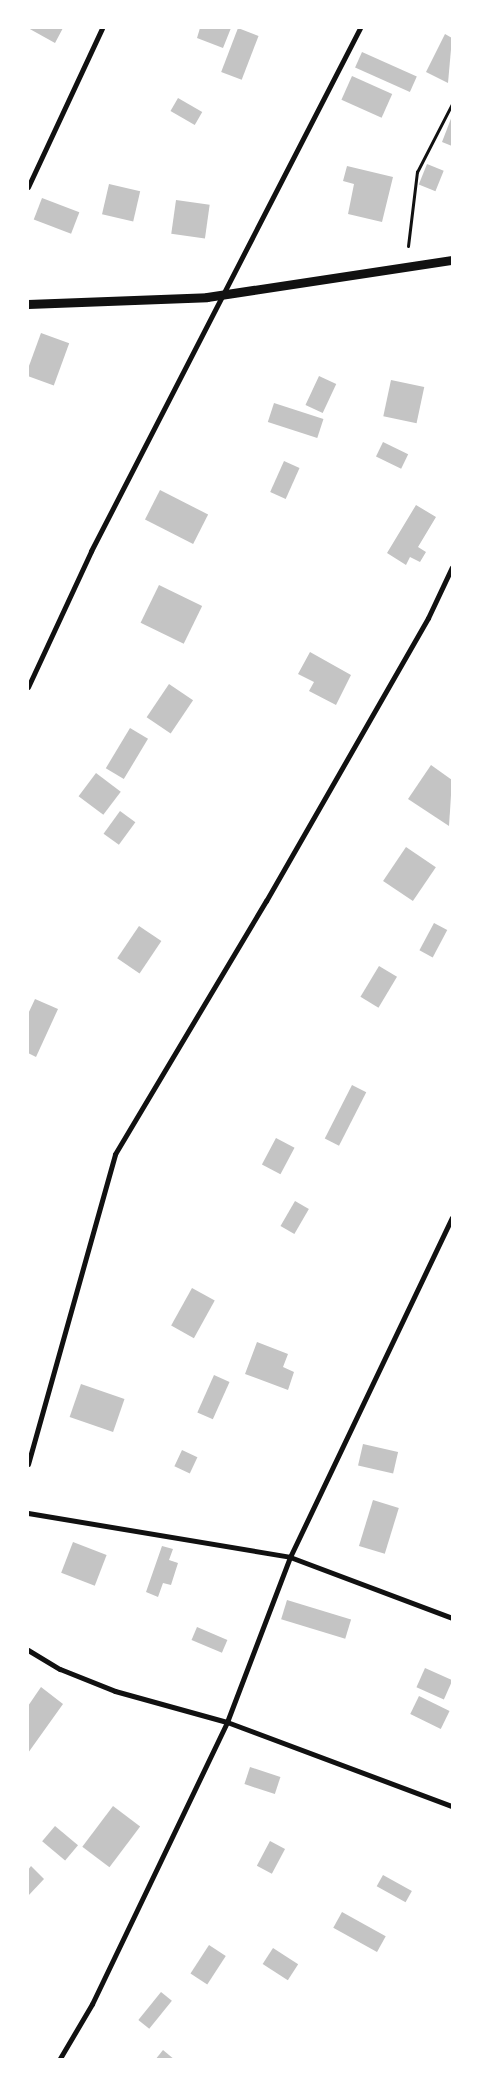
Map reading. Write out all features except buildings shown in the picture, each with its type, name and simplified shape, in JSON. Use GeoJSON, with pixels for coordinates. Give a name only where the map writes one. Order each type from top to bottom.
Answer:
{"type":"FeatureCollection","features":[{"type":"Feature","properties":{"kind":"street"},"geometry":{"type":"LineString","coordinates":[[28,187],[102,28]]}},
{"type":"Feature","properties":{"kind":"street"},"geometry":{"type":"LineString","coordinates":[[28,687],[91,551],[360,28]]}},
{"type":"Feature","properties":{"kind":"street"},"geometry":{"type":"LineString","coordinates":[[28,304],[224,294],[452,260]]}},
{"type":"Feature","properties":{"kind":"street"},"geometry":{"type":"LineString","coordinates":[[28,1464],[115,1154],[276,884],[428,618],[452,567]]}},
{"type":"Feature","properties":{"kind":"street"},"geometry":{"type":"LineString","coordinates":[[58,2060],[92,2004],[228,1722],[290,1557],[452,1218]]}},
{"type":"Feature","properties":{"kind":"street"},"geometry":{"type":"LineString","coordinates":[[28,1513],[290,1557],[452,1618]]}},
{"type":"Feature","properties":{"kind":"street"},"geometry":{"type":"LineString","coordinates":[[28,1650],[115,1691],[228,1722],[452,1806]]}},
{"type":"Feature","properties":{"kind":"path"},"geometry":{"type":"LineString","coordinates":[[404,266],[417,198],[416,172],[452,104]]}}]}
